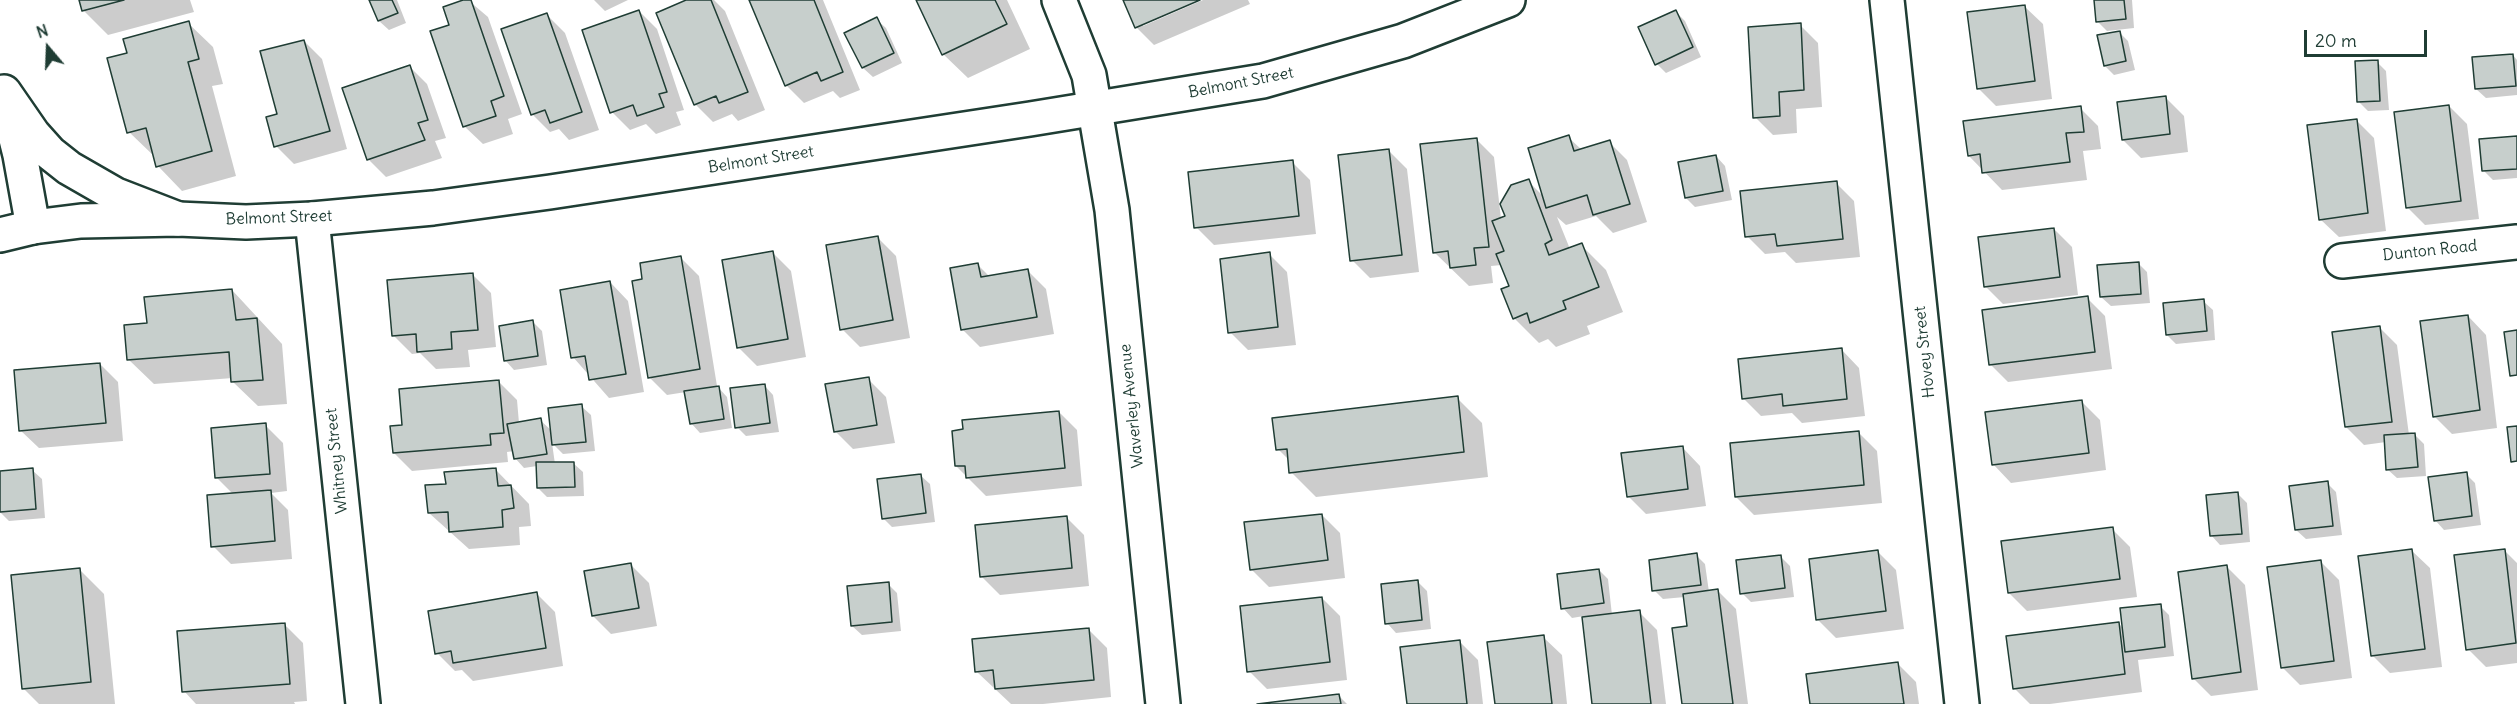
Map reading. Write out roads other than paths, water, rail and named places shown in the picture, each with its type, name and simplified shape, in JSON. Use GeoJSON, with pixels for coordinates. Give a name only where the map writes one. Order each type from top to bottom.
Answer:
{"type":"FeatureCollection","features":[{"type":"Feature","properties":{"kind":"street","name":"Waverley Avenue"},"geometry":{"type":"LineString","coordinates":[[1059,0],[1089,75],[1112,210],[1163,704]]}},
{"type":"Feature","properties":{"kind":"street","name":"Belmont Street"},"geometry":{"type":"LineString","coordinates":[[0,235],[33,227],[81,221],[178,219],[246,222],[312,219],[433,208],[1096,109],[1263,81],[1332,63],[1403,41],[1508,0]]}},
{"type":"Feature","properties":{"kind":"street","name":"Hovey Street"},"geometry":{"type":"LineString","coordinates":[[1887,0],[1962,704]]}},
{"type":"Feature","properties":{"kind":"street"},"geometry":{"type":"LineString","coordinates":[[2,86],[33,134],[50,153],[69,168],[116,195],[178,219]]}},
{"type":"Feature","properties":{"kind":"street"},"geometry":{"type":"LineString","coordinates":[[2,86],[20,155],[33,227]]}},
{"type":"Feature","properties":{"kind":"street","name":"Whitney Street"},"geometry":{"type":"LineString","coordinates":[[312,219],[363,704]]}},
{"type":"Feature","properties":{"kind":"street","name":"Dunton Road"},"geometry":{"type":"LineString","coordinates":[[2342,261],[2517,242]]}}]}
